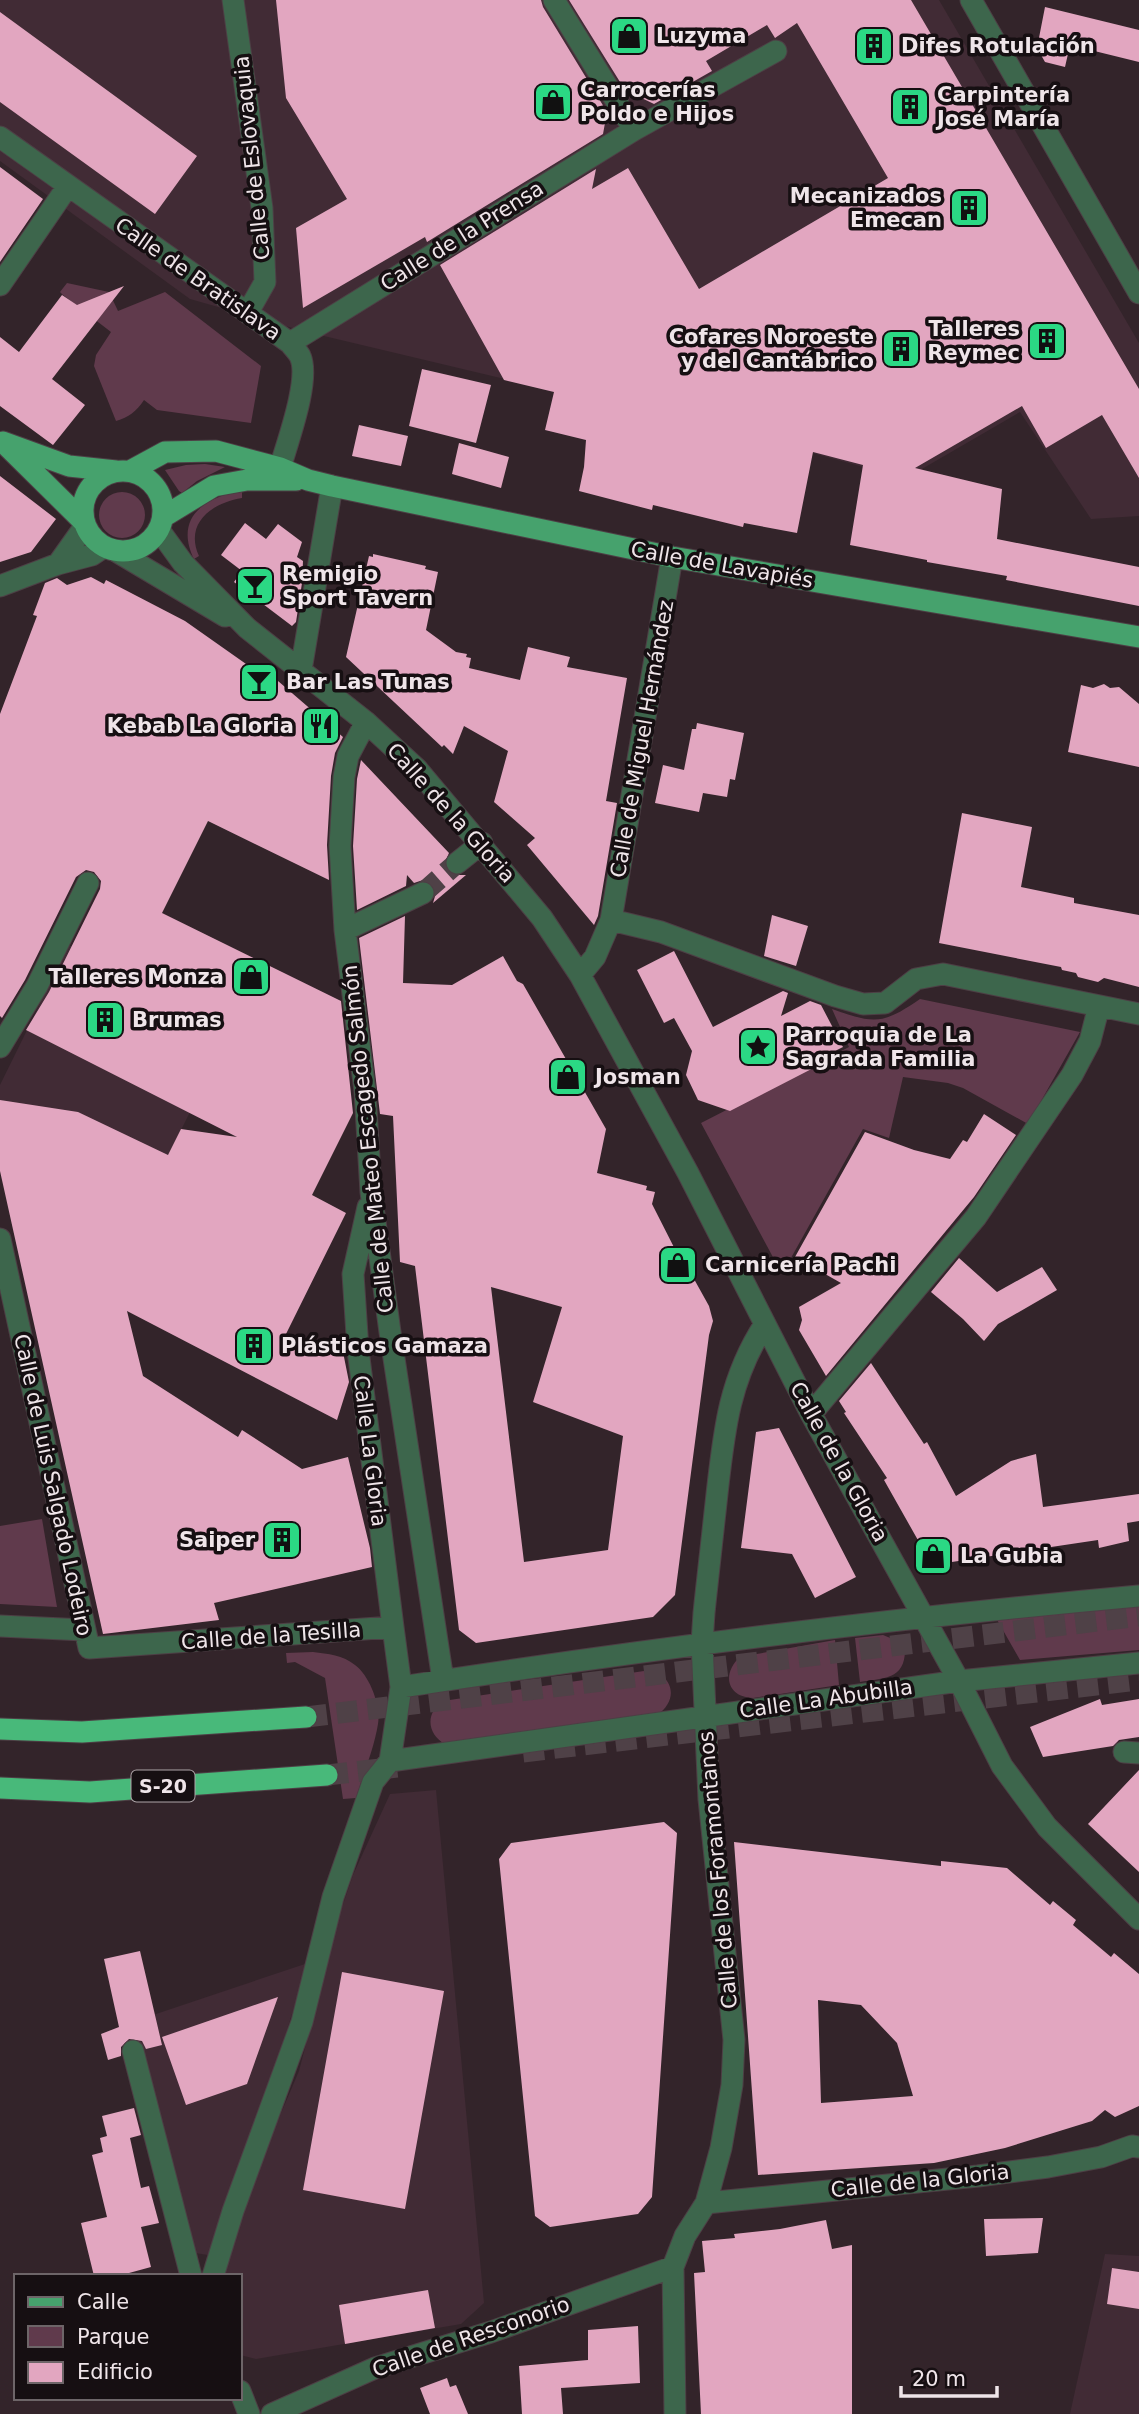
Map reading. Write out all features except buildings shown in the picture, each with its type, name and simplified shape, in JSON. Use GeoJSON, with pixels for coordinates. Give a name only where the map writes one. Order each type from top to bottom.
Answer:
{"type":"FeatureCollection","features":[{"type":"Feature","properties":{"kind":"highway"},"geometry":{"type":"LineString","coordinates":[[0,1729],[82,1732],[306,1717]]}},
{"type":"Feature","properties":{"kind":"highway","name":"S-20"},"geometry":{"type":"LineString","coordinates":[[0,1788],[90,1792],[327,1775]]}},
{"type":"Feature","properties":{"kind":"main road"},"geometry":{"type":"LineString","coordinates":[[1,441],[69,466],[123,471],[149,480],[156,487],[163,506],[161,523],[151,540],[141,547],[128,551],[110,549],[95,541],[84,523],[1,441]]}},
{"type":"Feature","properties":{"kind":"main road","name":"Calle de Lavapiés"},"geometry":{"type":"LineString","coordinates":[[123,471],[164,452],[216,451],[280,468],[308,480],[332,486],[672,557],[1139,637]]}},
{"type":"Feature","properties":{"kind":"main road"},"geometry":{"type":"LineString","coordinates":[[84,523],[82,507],[89,489],[100,478],[123,471]]}},
{"type":"Feature","properties":{"kind":"main road","name":"Calle de Lavapiés"},"geometry":{"type":"LineString","coordinates":[[161,523],[214,486],[247,480],[308,480]]}},
{"type":"Feature","properties":{"kind":"street","name":"Calle de Eslovaquia"},"geometry":{"type":"LineString","coordinates":[[233,0],[262,208],[265,282],[248,312]]}},
{"type":"Feature","properties":{"kind":"street"},"geometry":{"type":"LineString","coordinates":[[554,0],[634,130]]}},
{"type":"Feature","properties":{"kind":"street"},"geometry":{"type":"LineString","coordinates":[[971,0],[1139,293]]}},
{"type":"Feature","properties":{"kind":"street","name":"Calle de la Prensa"},"geometry":{"type":"LineString","coordinates":[[290,343],[634,130],[776,51]]}},
{"type":"Feature","properties":{"kind":"street","name":"Calle de Bratislava"},"geometry":{"type":"LineString","coordinates":[[0,137],[290,343],[300,357],[303,374],[280,468]]}},
{"type":"Feature","properties":{"kind":"street"},"geometry":{"type":"LineString","coordinates":[[0,285],[68,186]]}},
{"type":"Feature","properties":{"kind":"street"},"geometry":{"type":"LineString","coordinates":[[302,670],[332,486]]}},
{"type":"Feature","properties":{"kind":"street"},"geometry":{"type":"LineString","coordinates":[[58,564],[84,523]]}},
{"type":"Feature","properties":{"kind":"street","name":"Calle de la Gloria"},"geometry":{"type":"LineString","coordinates":[[161,523],[183,563],[247,628]]}},
{"type":"Feature","properties":{"kind":"street"},"geometry":{"type":"LineString","coordinates":[[0,586],[58,564],[110,549]]}},
{"type":"Feature","properties":{"kind":"street","name":"Calle de la Gloria"},"geometry":{"type":"LineString","coordinates":[[110,549],[247,628],[366,722],[417,769],[542,918],[580,975],[688,1173],[811,1415],[924,1616],[1002,1766],[1047,1827],[1139,1919]]}},
{"type":"Feature","properties":{"kind":"street","name":"Calle de Miguel Hernández"},"geometry":{"type":"LineString","coordinates":[[611,920],[672,557]]}},
{"type":"Feature","properties":{"kind":"street","name":"Calle de Mateo Escagedo Salmón"},"geometry":{"type":"LineString","coordinates":[[366,722],[348,756],[344,777],[340,846],[345,930],[365,1091],[372,1192],[390,1332],[443,1680]]}},
{"type":"Feature","properties":{"kind":"street"},"geometry":{"type":"LineString","coordinates":[[457,863],[482,844]]}},
{"type":"Feature","properties":{"kind":"street"},"geometry":{"type":"LineString","coordinates":[[0,1047],[37,986],[88,883]]}},
{"type":"Feature","properties":{"kind":"street"},"geometry":{"type":"LineString","coordinates":[[345,930],[423,893]]}},
{"type":"Feature","properties":{"kind":"street"},"geometry":{"type":"LineString","coordinates":[[580,975],[595,957],[611,920],[661,932],[863,1004],[885,1003],[916,979],[943,974],[1139,1014]]}},
{"type":"Feature","properties":{"kind":"street"},"geometry":{"type":"LineString","coordinates":[[811,1415],[976,1217],[1072,1075],[1090,1041],[1099,1006]]}},
{"type":"Feature","properties":{"kind":"street","name":"Calle La Gloria"},"geometry":{"type":"LineString","coordinates":[[372,1192],[353,1274],[358,1350],[393,1627]]}},
{"type":"Feature","properties":{"kind":"street","name":"Calle de Luis Salgado Lodeiro"},"geometry":{"type":"LineString","coordinates":[[0,1239],[87,1639]]}},
{"type":"Feature","properties":{"kind":"street","name":"Calle de los Foramontanos"},"geometry":{"type":"LineString","coordinates":[[674,2414],[673,2266],[685,2236],[706,2203],[722,2148],[732,2085],[734,2040],[709,1800],[702,1643],[726,1415],[739,1370],[765,1324]]}},
{"type":"Feature","properties":{"kind":"street"},"geometry":{"type":"LineString","coordinates":[[401,1687],[702,1643],[924,1616],[1139,1596]]}},
{"type":"Feature","properties":{"kind":"street","name":"Calle de la Tesilla"},"geometry":{"type":"LineString","coordinates":[[0,1626],[87,1639],[393,1627]]}},
{"type":"Feature","properties":{"kind":"street"},"geometry":{"type":"LineString","coordinates":[[212,2274],[302,2022],[333,1898],[373,1782],[390,1761],[401,1687],[393,1627]]}},
{"type":"Feature","properties":{"kind":"street","name":"Calle La Abubilla"},"geometry":{"type":"LineString","coordinates":[[390,1761],[959,1681],[1139,1663]]}},
{"type":"Feature","properties":{"kind":"street"},"geometry":{"type":"LineString","coordinates":[[133,2051],[190,2274]]}},
{"type":"Feature","properties":{"kind":"street","name":"Calle de la Gloria"},"geometry":{"type":"LineString","coordinates":[[706,2203],[1025,2170],[1101,2157],[1137,2143]]}},
{"type":"Feature","properties":{"kind":"street","name":"Calle de Resconorio"},"geometry":{"type":"LineString","coordinates":[[272,2414],[374,2368],[491,2332],[673,2266]]}},
{"type":"Feature","properties":{"kind":"street"},"geometry":{"type":"LineString","coordinates":[[242,2396],[249,2414]]}},
{"type":"Feature","properties":{"kind":"shaded area"},"geometry":{"type":"Polygon","coordinates":[[[0,0],[939,0],[1139,343],[1139,516],[1091,519],[1020,412],[915,473],[878,471],[794,448],[303,331],[190,299],[0,161],[0,0]]]}},
{"type":"Feature","properties":{"kind":"shaded area"},"geometry":{"type":"Polygon","coordinates":[[[69,945],[167,995],[210,1072],[168,1156],[0,1100],[0,1085],[69,945]]]}},
{"type":"Feature","properties":{"kind":"shaded area"},"geometry":{"type":"Polygon","coordinates":[[[436,1790],[484,2303],[461,2324],[256,2359],[242,2356],[242,2274],[225,2274],[228,2258],[255,2174],[299,2071],[340,1913],[353,1875],[390,1794],[436,1790]]]}},
{"type":"Feature","properties":{"kind":"shaded area"},"geometry":{"type":"Polygon","coordinates":[[[308,1963],[266,2097],[208,2255],[195,2253],[134,2019],[308,1963]]]}},
{"type":"Feature","properties":{"kind":"shaded area"},"geometry":{"type":"Polygon","coordinates":[[[1105,2254],[1139,2256],[1139,2414],[1070,2414],[1105,2254]]]}},
{"type":"Feature","properties":{"kind":"green space"},"geometry":{"type":"Polygon","coordinates":[[[67,283],[109,292],[118,311],[165,292],[261,366],[251,423],[157,410],[144,400],[132,414],[116,421],[94,366],[96,355],[111,332],[60,292],[67,283]]]}},
{"type":"Feature","properties":{"kind":"green space"},"geometry":{"type":"Polygon","coordinates":[[[186,465],[225,467],[197,481],[182,493],[165,470],[186,465]]]}},
{"type":"Feature","properties":{"kind":"green space"},"geometry":{"type":"Polygon","coordinates":[[[242,491],[242,498],[211,510],[198,524],[195,544],[199,556],[194,559],[188,532],[190,521],[196,512],[216,498],[242,491]]]}},
{"type":"Feature","properties":{"kind":"green space"},"geometry":{"type":"Polygon","coordinates":[[[122,492],[138,499],[145,515],[138,531],[122,538],[106,531],[99,515],[106,499],[122,492]]]}},
{"type":"Feature","properties":{"kind":"green space"},"geometry":{"type":"Polygon","coordinates":[[[920,999],[1080,1032],[1028,1124],[963,1088],[948,1083],[903,1077],[889,1138],[863,1129],[782,1274],[701,1123],[849,1047],[832,1009],[869,1019],[887,1018],[920,999]]]}},
{"type":"Feature","properties":{"kind":"green space"},"geometry":{"type":"Polygon","coordinates":[[[42,1519],[57,1607],[0,1604],[0,1526],[42,1519]]]}},
{"type":"Feature","properties":{"kind":"green space"},"geometry":{"type":"Polygon","coordinates":[[[1139,1606],[1139,1650],[1020,1660],[996,1618],[1139,1606]]]}},
{"type":"Feature","properties":{"kind":"green space"},"geometry":{"type":"Polygon","coordinates":[[[883,1635],[900,1642],[905,1650],[901,1667],[891,1676],[860,1682],[855,1638],[883,1635]]]}},
{"type":"Feature","properties":{"kind":"green space"},"geometry":{"type":"Polygon","coordinates":[[[835,1640],[839,1685],[753,1698],[744,1697],[732,1689],[729,1677],[734,1663],[740,1657],[835,1640]]]}},
{"type":"Feature","properties":{"kind":"green space"},"geometry":{"type":"Polygon","coordinates":[[[313,1652],[340,1657],[355,1665],[370,1684],[376,1700],[376,1733],[356,1798],[343,1799],[325,1678],[295,1662],[287,1663],[286,1653],[313,1652]]]}},
{"type":"Feature","properties":{"kind":"green space"},"geometry":{"type":"Polygon","coordinates":[[[644,1671],[661,1676],[670,1687],[669,1701],[657,1715],[445,1744],[435,1735],[430,1723],[433,1711],[443,1701],[644,1671]]]}},
{"type":"Feature","properties":{"kind":"tunnel"},"geometry":{"type":"LineString","coordinates":[[423,893],[457,863]]}},
{"type":"Feature","properties":{"kind":"tunnel"},"geometry":{"type":"LineString","coordinates":[[306,1717],[1139,1616]]}},
{"type":"Feature","properties":{"kind":"tunnel"},"geometry":{"type":"LineString","coordinates":[[523,1752],[1139,1680]]}},
{"type":"Feature","properties":{"kind":"tunnel"},"geometry":{"type":"LineString","coordinates":[[327,1775],[397,1767]]}},
{"type":"Feature","properties":{"kind":"place","name":"Luzyma"},"geometry":{"type":"Point","coordinates":[629,36]}},
{"type":"Feature","properties":{"kind":"place","name":"Difes Rotulación"},"geometry":{"type":"Point","coordinates":[874,46]}},
{"type":"Feature","properties":{"kind":"place","name":"Carrocerías Poldo e Hijos"},"geometry":{"type":"Point","coordinates":[553,102]}},
{"type":"Feature","properties":{"kind":"place","name":"Carpintería José María"},"geometry":{"type":"Point","coordinates":[910,107]}},
{"type":"Feature","properties":{"kind":"place","name":"Mecanizados Emecan"},"geometry":{"type":"Point","coordinates":[969,208]}},
{"type":"Feature","properties":{"kind":"place","name":"Talleres Reymec"},"geometry":{"type":"Point","coordinates":[1047,341]}},
{"type":"Feature","properties":{"kind":"place","name":"Cofares Noroeste y del Cantábrico"},"geometry":{"type":"Point","coordinates":[901,349]}},
{"type":"Feature","properties":{"kind":"place","name":"Remigio Sport Tavern"},"geometry":{"type":"Point","coordinates":[255,586]}},
{"type":"Feature","properties":{"kind":"place","name":"Bar Las Tunas"},"geometry":{"type":"Point","coordinates":[259,682]}},
{"type":"Feature","properties":{"kind":"place","name":"Kebab La Gloria"},"geometry":{"type":"Point","coordinates":[321,726]}},
{"type":"Feature","properties":{"kind":"place","name":"Talleres Monza"},"geometry":{"type":"Point","coordinates":[251,977]}},
{"type":"Feature","properties":{"kind":"place","name":"Brumas"},"geometry":{"type":"Point","coordinates":[105,1020]}},
{"type":"Feature","properties":{"kind":"place","name":"Parroquia de La Sagrada Familia"},"geometry":{"type":"Point","coordinates":[758,1047]}},
{"type":"Feature","properties":{"kind":"place","name":"Josman"},"geometry":{"type":"Point","coordinates":[568,1077]}},
{"type":"Feature","properties":{"kind":"place","name":"Carnicería Pachi"},"geometry":{"type":"Point","coordinates":[678,1265]}},
{"type":"Feature","properties":{"kind":"place","name":"Plásticos Gamaza"},"geometry":{"type":"Point","coordinates":[254,1346]}},
{"type":"Feature","properties":{"kind":"place","name":"Saiper"},"geometry":{"type":"Point","coordinates":[282,1540]}},
{"type":"Feature","properties":{"kind":"place","name":"La Gubia"},"geometry":{"type":"Point","coordinates":[933,1556]}}]}
